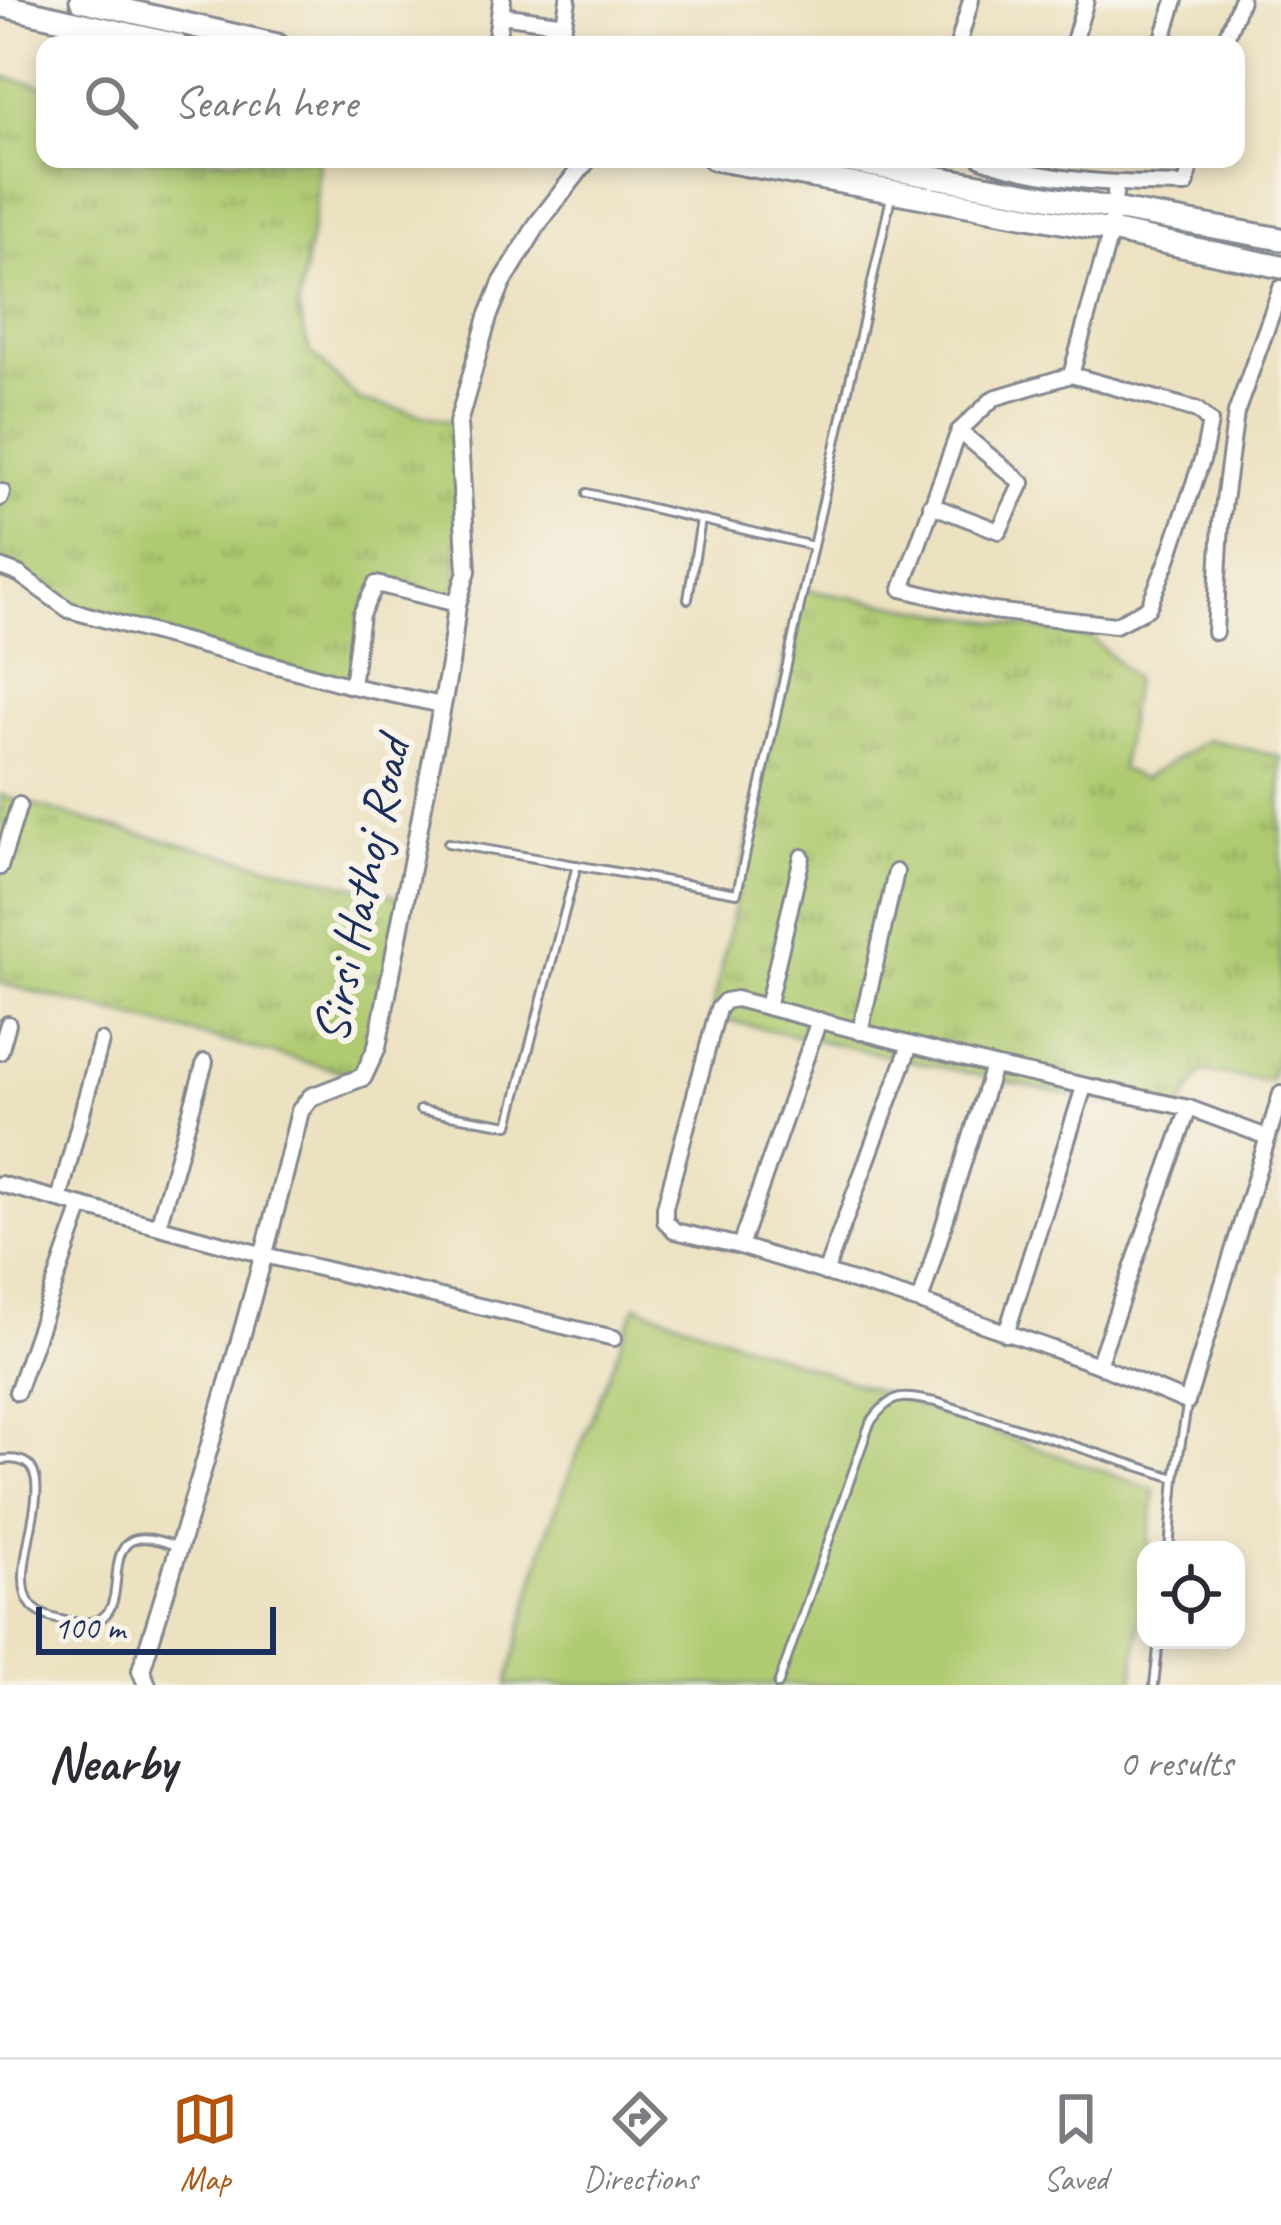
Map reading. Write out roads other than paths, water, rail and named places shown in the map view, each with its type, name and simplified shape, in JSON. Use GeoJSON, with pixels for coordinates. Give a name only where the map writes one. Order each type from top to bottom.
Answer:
{"type":"FeatureCollection","features":[{"type":"Feature","properties":{"kind":"main road"},"geometry":{"type":"LineString","coordinates":[[81,0],[148,8],[246,36]]}},
{"type":"Feature","properties":{"kind":"main road"},"geometry":{"type":"LineString","coordinates":[[0,4],[138,36]]}},
{"type":"Feature","properties":{"kind":"main road"},"geometry":{"type":"LineString","coordinates":[[763,168],[892,192],[1281,238]]}},
{"type":"Feature","properties":{"kind":"main road"},"geometry":{"type":"LineString","coordinates":[[928,168],[1281,267]]}},
{"type":"Feature","properties":{"kind":"street"},"geometry":{"type":"LineString","coordinates":[[502,8],[564,24],[568,0]]}},
{"type":"Feature","properties":{"kind":"street"},"geometry":{"type":"LineString","coordinates":[[961,36],[971,0]]}},
{"type":"Feature","properties":{"kind":"street"},"geometry":{"type":"LineString","coordinates":[[1076,36],[1086,0]]}},
{"type":"Feature","properties":{"kind":"street"},"geometry":{"type":"LineString","coordinates":[[1164,36],[1175,0]]}},
{"type":"Feature","properties":{"kind":"street"},"geometry":{"type":"LineString","coordinates":[[1227,36],[1241,0]]}},
{"type":"Feature","properties":{"kind":"street","name":"Sirsi Hathoj Road"},"geometry":{"type":"LineString","coordinates":[[147,1685],[141,1670],[264,1255],[300,1111],[311,1096],[363,1076],[377,1047],[467,571],[458,424],[488,317],[502,283],[539,222],[581,168]]}},
{"type":"Feature","properties":{"kind":"street"},"geometry":{"type":"LineString","coordinates":[[1016,168],[1116,184],[1186,185],[1190,168]]}},
{"type":"Feature","properties":{"kind":"street"},"geometry":{"type":"LineString","coordinates":[[1071,375],[1113,220],[1116,184]]}},
{"type":"Feature","properties":{"kind":"street"},"geometry":{"type":"LineString","coordinates":[[1215,632],[1221,523],[1236,413],[1281,288]]}},
{"type":"Feature","properties":{"kind":"street"},"geometry":{"type":"LineString","coordinates":[[1071,375],[1197,410],[1210,422],[1203,457],[1148,608],[1115,625],[993,610],[902,589],[958,431],[994,398],[1071,375]]}},
{"type":"Feature","properties":{"kind":"street"},"geometry":{"type":"LineString","coordinates":[[932,505],[999,531],[1022,483],[958,431]]}},
{"type":"Feature","properties":{"kind":"street"},"geometry":{"type":"LineString","coordinates":[[0,567],[19,574],[69,610],[352,686],[442,704]]}},
{"type":"Feature","properties":{"kind":"street"},"geometry":{"type":"LineString","coordinates":[[352,686],[361,614],[376,584],[458,604]]}},
{"type":"Feature","properties":{"kind":"street"},"geometry":{"type":"LineString","coordinates":[[0,867],[19,806]]}},
{"type":"Feature","properties":{"kind":"street"},"geometry":{"type":"LineString","coordinates":[[767,1006],[802,857]]}},
{"type":"Feature","properties":{"kind":"street"},"geometry":{"type":"LineString","coordinates":[[860,1032],[896,872]]}},
{"type":"Feature","properties":{"kind":"street"},"geometry":{"type":"LineString","coordinates":[[1267,1137],[1189,1108],[993,1066],[736,999],[725,1001],[718,1010],[665,1220],[676,1231],[920,1302],[1187,1402],[1281,1094]]}},
{"type":"Feature","properties":{"kind":"street"},"geometry":{"type":"LineString","coordinates":[[740,1246],[819,1020]]}},
{"type":"Feature","properties":{"kind":"street"},"geometry":{"type":"LineString","coordinates":[[0,1052],[8,1024]]}},
{"type":"Feature","properties":{"kind":"street"},"geometry":{"type":"LineString","coordinates":[[59,1200],[101,1041]]}},
{"type":"Feature","properties":{"kind":"street"},"geometry":{"type":"LineString","coordinates":[[825,1273],[910,1046]]}},
{"type":"Feature","properties":{"kind":"street"},"geometry":{"type":"LineString","coordinates":[[158,1226],[205,1062]]}},
{"type":"Feature","properties":{"kind":"street"},"geometry":{"type":"LineString","coordinates":[[920,1302],[993,1066]]}},
{"type":"Feature","properties":{"kind":"street"},"geometry":{"type":"LineString","coordinates":[[1006,1334],[1084,1087]]}},
{"type":"Feature","properties":{"kind":"street"},"geometry":{"type":"LineString","coordinates":[[1098,1365],[1189,1108]]}},
{"type":"Feature","properties":{"kind":"street"},"geometry":{"type":"LineString","coordinates":[[0,1184],[264,1255],[614,1338]]}},
{"type":"Feature","properties":{"kind":"street"},"geometry":{"type":"LineString","coordinates":[[17,1392],[82,1206]]}},
{"type":"Feature","properties":{"kind":"lane"},"geometry":{"type":"LineString","coordinates":[[448,843],[736,893],[892,192]]}},
{"type":"Feature","properties":{"kind":"lane"},"geometry":{"type":"LineString","coordinates":[[587,494],[813,546]]}},
{"type":"Feature","properties":{"kind":"lane"},"geometry":{"type":"LineString","coordinates":[[688,599],[701,520]]}},
{"type":"Feature","properties":{"kind":"lane"},"geometry":{"type":"LineString","coordinates":[[420,1110],[509,1125],[577,865]]}},
{"type":"Feature","properties":{"kind":"lane"},"geometry":{"type":"LineString","coordinates":[[778,1685],[870,1423],[884,1404],[905,1397],[936,1402],[1175,1478]]}},
{"type":"Feature","properties":{"kind":"lane"},"geometry":{"type":"LineString","coordinates":[[1170,1541],[1187,1402]]}},
{"type":"Feature","properties":{"kind":"lane"},"geometry":{"type":"LineString","coordinates":[[0,1460],[29,1463],[37,1476],[22,1567],[28,1602],[39,1612],[79,1623],[97,1620],[110,1609],[116,1595],[121,1550],[128,1542],[152,1539],[180,1546]]}},
{"type":"Feature","properties":{"kind":"lane"},"geometry":{"type":"LineString","coordinates":[[1154,1685],[1158,1649]]}}]}
